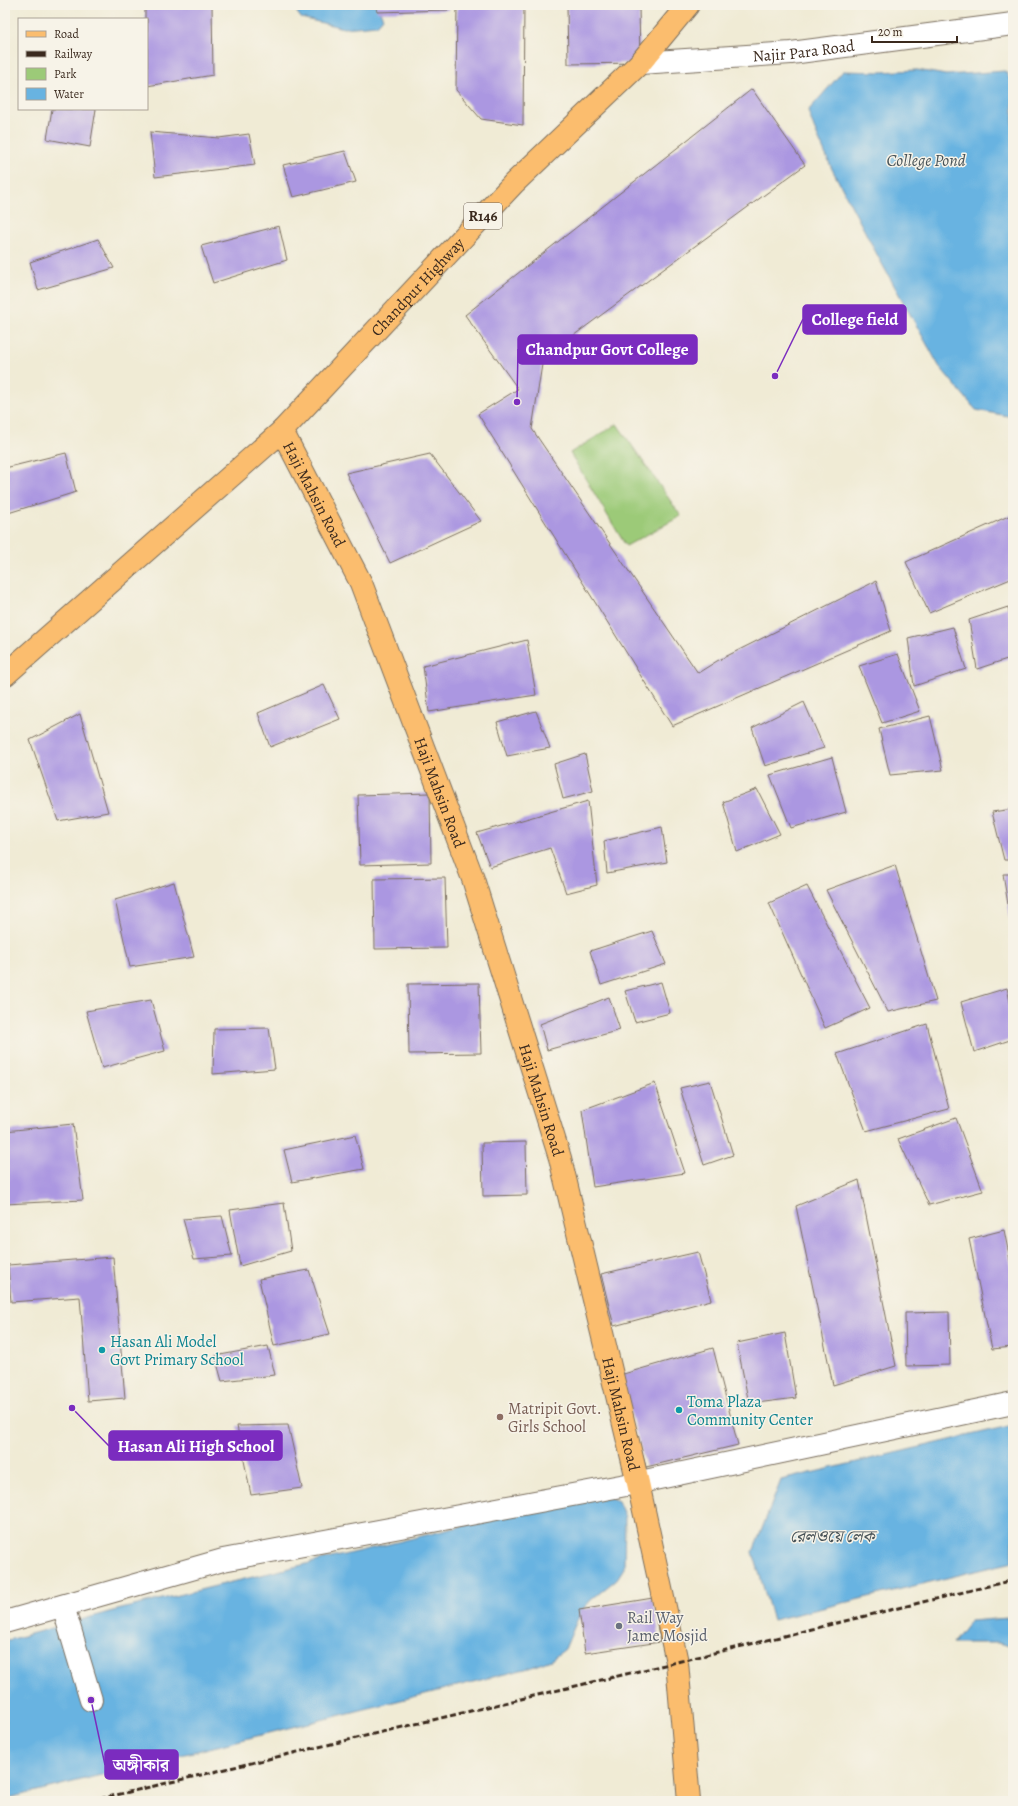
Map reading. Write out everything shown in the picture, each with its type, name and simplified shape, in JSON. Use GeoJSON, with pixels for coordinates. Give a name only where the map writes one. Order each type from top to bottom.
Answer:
{"type":"FeatureCollection","features":[{"type":"Feature","properties":{"kind":"main road","name":"Chandpur Highway"},"geometry":{"type":"LineString","coordinates":[[5,675],[282,431],[514,183],[640,63],[688,5]]}},
{"type":"Feature","properties":{"kind":"main road","name":"Haji Mahsin Road"},"geometry":{"type":"LineString","coordinates":[[282,431],[361,583],[473,879],[560,1158],[638,1483],[677,1662],[690,1801]]}},
{"type":"Feature","properties":{"kind":"street","name":"Najir Para Road"},"geometry":{"type":"LineString","coordinates":[[640,63],[791,53],[1013,24]]}},
{"type":"Feature","properties":{"kind":"street"},"geometry":{"type":"LineString","coordinates":[[5,1622],[223,1560],[638,1483],[1013,1403]]}},
{"type":"Feature","properties":{"kind":"street"},"geometry":{"type":"LineString","coordinates":[[63,1606],[91,1700]]}},
{"type":"Feature","properties":{"kind":"green space"},"geometry":{"type":"Polygon","coordinates":[[[617,424],[681,516],[626,546],[570,453],[617,424]]]}},
{"type":"Feature","properties":{"kind":"water"},"geometry":{"type":"Polygon","coordinates":[[[292,5],[377,5],[383,18],[377,25],[344,28],[301,18],[292,5]]]}},
{"type":"Feature","properties":{"kind":"water","name":"College Pond"},"geometry":{"type":"Polygon","coordinates":[[[917,70],[946,75],[1005,71],[1013,84],[1013,417],[976,410],[939,366],[881,262],[832,169],[808,111],[843,71],[881,72],[917,70]]]}},
{"type":"Feature","properties":{"kind":"water","name":"রেলওয়ে লেক"},"geometry":{"type":"Polygon","coordinates":[[[1013,1425],[1013,1562],[773,1620],[753,1552],[781,1480],[1013,1425]]]}},
{"type":"Feature","properties":{"kind":"water"},"geometry":{"type":"Polygon","coordinates":[[[604,1495],[618,1501],[625,1517],[624,1568],[617,1579],[591,1600],[581,1611],[565,1649],[551,1660],[529,1668],[5,1799],[5,1641],[109,1612],[586,1496],[604,1495]]]}},
{"type":"Feature","properties":{"kind":"water"},"geometry":{"type":"Polygon","coordinates":[[[1007,1618],[1013,1619],[1013,1647],[998,1643],[953,1643],[970,1621],[1007,1618]]]}},
{"type":"Feature","properties":{"kind":"building"},"geometry":{"type":"Polygon","coordinates":[[[145,5],[212,5],[213,75],[148,86],[148,18],[145,18],[145,5]]]}},
{"type":"Feature","properties":{"kind":"building"},"geometry":{"type":"Polygon","coordinates":[[[376,5],[448,5],[448,10],[377,12],[376,5]]]}},
{"type":"Feature","properties":{"kind":"building"},"geometry":{"type":"Polygon","coordinates":[[[457,5],[524,5],[523,125],[481,119],[456,90],[457,5]]]}},
{"type":"Feature","properties":{"kind":"building"},"geometry":{"type":"Polygon","coordinates":[[[567,5],[639,5],[640,63],[568,64],[567,5]]]}},
{"type":"Feature","properties":{"kind":"building"},"geometry":{"type":"Polygon","coordinates":[[[752,89],[805,165],[543,358],[532,429],[698,673],[717,661],[876,581],[891,631],[672,726],[478,414],[518,389],[465,315],[752,89]]]}},
{"type":"Feature","properties":{"kind":"building"},"geometry":{"type":"Polygon","coordinates":[[[52,110],[96,110],[90,147],[47,139],[52,110]]]}},
{"type":"Feature","properties":{"kind":"building"},"geometry":{"type":"Polygon","coordinates":[[[150,132],[219,138],[249,134],[255,165],[155,177],[150,132]]]}},
{"type":"Feature","properties":{"kind":"building"},"geometry":{"type":"Polygon","coordinates":[[[345,151],[356,182],[293,197],[283,165],[345,151]]]}},
{"type":"Feature","properties":{"kind":"building"},"geometry":{"type":"Polygon","coordinates":[[[279,226],[287,260],[213,283],[201,246],[279,226]]]}},
{"type":"Feature","properties":{"kind":"building"},"geometry":{"type":"Polygon","coordinates":[[[98,239],[114,268],[38,290],[30,262],[98,239]]]}},
{"type":"Feature","properties":{"kind":"building"},"geometry":{"type":"Polygon","coordinates":[[[66,453],[76,492],[5,514],[5,468],[66,453]]]}},
{"type":"Feature","properties":{"kind":"building"},"geometry":{"type":"Polygon","coordinates":[[[430,454],[481,521],[390,563],[346,473],[430,454]]]}},
{"type":"Feature","properties":{"kind":"building"},"geometry":{"type":"Polygon","coordinates":[[[1013,514],[1013,578],[929,613],[906,562],[1013,514]]]}},
{"type":"Feature","properties":{"kind":"building"},"geometry":{"type":"Polygon","coordinates":[[[1008,607],[1013,629],[1013,657],[977,669],[969,620],[1008,607]]]}},
{"type":"Feature","properties":{"kind":"building"},"geometry":{"type":"Polygon","coordinates":[[[953,627],[966,669],[914,686],[908,638],[953,627]]]}},
{"type":"Feature","properties":{"kind":"building"},"geometry":{"type":"Polygon","coordinates":[[[527,640],[536,695],[429,712],[423,666],[527,640]]]}},
{"type":"Feature","properties":{"kind":"building"},"geometry":{"type":"Polygon","coordinates":[[[898,654],[920,711],[882,723],[859,666],[898,654]]]}},
{"type":"Feature","properties":{"kind":"building"},"geometry":{"type":"Polygon","coordinates":[[[324,685],[340,719],[270,747],[258,713],[324,685]]]}},
{"type":"Feature","properties":{"kind":"building"},"geometry":{"type":"Polygon","coordinates":[[[804,702],[824,748],[765,766],[752,728],[804,702]]]}},
{"type":"Feature","properties":{"kind":"building"},"geometry":{"type":"Polygon","coordinates":[[[536,711],[550,748],[507,756],[497,722],[536,711]]]}},
{"type":"Feature","properties":{"kind":"building"},"geometry":{"type":"Polygon","coordinates":[[[80,714],[108,812],[58,821],[30,740],[80,714]]]}},
{"type":"Feature","properties":{"kind":"building"},"geometry":{"type":"Polygon","coordinates":[[[930,716],[943,770],[890,775],[879,729],[930,716]]]}},
{"type":"Feature","properties":{"kind":"building"},"geometry":{"type":"Polygon","coordinates":[[[585,754],[593,791],[563,799],[554,764],[585,754]]]}},
{"type":"Feature","properties":{"kind":"building"},"geometry":{"type":"Polygon","coordinates":[[[832,757],[846,812],[791,828],[770,775],[832,757]]]}},
{"type":"Feature","properties":{"kind":"building"},"geometry":{"type":"Polygon","coordinates":[[[757,789],[780,834],[737,852],[723,802],[757,789]]]}},
{"type":"Feature","properties":{"kind":"building"},"geometry":{"type":"Polygon","coordinates":[[[430,793],[431,863],[360,865],[358,795],[430,793]]]}},
{"type":"Feature","properties":{"kind":"building"},"geometry":{"type":"Polygon","coordinates":[[[588,801],[597,885],[566,893],[550,848],[490,867],[477,833],[588,801]]]}},
{"type":"Feature","properties":{"kind":"building"},"geometry":{"type":"Polygon","coordinates":[[[1013,809],[1013,860],[1004,860],[992,812],[1013,809]]]}},
{"type":"Feature","properties":{"kind":"building"},"geometry":{"type":"Polygon","coordinates":[[[662,827],[667,862],[607,873],[604,841],[662,827]]]}},
{"type":"Feature","properties":{"kind":"building"},"geometry":{"type":"Polygon","coordinates":[[[895,865],[936,1001],[888,1012],[826,890],[895,865]]]}},
{"type":"Feature","properties":{"kind":"building"},"geometry":{"type":"Polygon","coordinates":[[[1003,874],[1013,874],[1013,929],[1012,929],[1003,874]]]}},
{"type":"Feature","properties":{"kind":"building"},"geometry":{"type":"Polygon","coordinates":[[[445,878],[447,948],[375,949],[374,879],[445,878]]]}},
{"type":"Feature","properties":{"kind":"building"},"geometry":{"type":"Polygon","coordinates":[[[174,882],[194,957],[130,967],[115,900],[174,882]]]}},
{"type":"Feature","properties":{"kind":"building"},"geometry":{"type":"Polygon","coordinates":[[[807,886],[870,1008],[825,1028],[769,903],[807,886]]]}},
{"type":"Feature","properties":{"kind":"building"},"geometry":{"type":"Polygon","coordinates":[[[652,931],[666,964],[601,985],[590,951],[652,931]]]}},
{"type":"Feature","properties":{"kind":"building"},"geometry":{"type":"Polygon","coordinates":[[[661,982],[670,1013],[635,1022],[625,991],[661,982]]]}},
{"type":"Feature","properties":{"kind":"building"},"geometry":{"type":"Polygon","coordinates":[[[479,983],[481,1053],[409,1054],[408,984],[479,983]]]}},
{"type":"Feature","properties":{"kind":"building"},"geometry":{"type":"Polygon","coordinates":[[[1007,988],[1013,1015],[1013,1039],[974,1052],[961,1002],[1007,988]]]}},
{"type":"Feature","properties":{"kind":"building"},"geometry":{"type":"Polygon","coordinates":[[[609,997],[620,1030],[547,1050],[540,1024],[609,997]]]}},
{"type":"Feature","properties":{"kind":"building"},"geometry":{"type":"Polygon","coordinates":[[[151,1000],[165,1051],[102,1068],[86,1011],[151,1000]]]}},
{"type":"Feature","properties":{"kind":"building"},"geometry":{"type":"Polygon","coordinates":[[[927,1024],[949,1109],[866,1131],[837,1054],[927,1024]]]}},
{"type":"Feature","properties":{"kind":"building"},"geometry":{"type":"Polygon","coordinates":[[[269,1028],[275,1069],[213,1074],[214,1029],[269,1028]]]}},
{"type":"Feature","properties":{"kind":"building"},"geometry":{"type":"Polygon","coordinates":[[[710,1081],[733,1155],[704,1165],[680,1088],[710,1081]]]}},
{"type":"Feature","properties":{"kind":"building"},"geometry":{"type":"Polygon","coordinates":[[[655,1083],[685,1173],[593,1187],[582,1110],[655,1083]]]}},
{"type":"Feature","properties":{"kind":"building"},"geometry":{"type":"Polygon","coordinates":[[[956,1118],[983,1191],[929,1205],[898,1139],[956,1118]]]}},
{"type":"Feature","properties":{"kind":"building"},"geometry":{"type":"Polygon","coordinates":[[[73,1124],[83,1200],[5,1204],[5,1131],[73,1124]]]}},
{"type":"Feature","properties":{"kind":"building"},"geometry":{"type":"Polygon","coordinates":[[[355,1135],[364,1169],[292,1182],[284,1150],[355,1135]]]}},
{"type":"Feature","properties":{"kind":"building"},"geometry":{"type":"Polygon","coordinates":[[[526,1142],[527,1195],[483,1196],[482,1143],[526,1142]]]}},
{"type":"Feature","properties":{"kind":"building"},"geometry":{"type":"Polygon","coordinates":[[[859,1180],[896,1366],[833,1385],[796,1206],[859,1180]]]}},
{"type":"Feature","properties":{"kind":"building"},"geometry":{"type":"Polygon","coordinates":[[[284,1203],[291,1251],[240,1266],[230,1210],[284,1203]]]}},
{"type":"Feature","properties":{"kind":"building"},"geometry":{"type":"Polygon","coordinates":[[[222,1216],[232,1256],[194,1259],[183,1219],[222,1216]]]}},
{"type":"Feature","properties":{"kind":"building"},"geometry":{"type":"Polygon","coordinates":[[[1004,1230],[1013,1275],[1013,1347],[992,1349],[969,1239],[1004,1230]]]}},
{"type":"Feature","properties":{"kind":"building"},"geometry":{"type":"Polygon","coordinates":[[[698,1252],[711,1300],[614,1326],[601,1274],[698,1252]]]}},
{"type":"Feature","properties":{"kind":"building","name":"Hasan Ali Model Govt Primary School"},"geometry":{"type":"Polygon","coordinates":[[[113,1257],[125,1398],[88,1401],[80,1297],[11,1302],[8,1265],[113,1257]]]}},
{"type":"Feature","properties":{"kind":"building"},"geometry":{"type":"Polygon","coordinates":[[[309,1270],[330,1334],[274,1346],[259,1279],[309,1270]]]}},
{"type":"Feature","properties":{"kind":"building"},"geometry":{"type":"Polygon","coordinates":[[[949,1312],[950,1365],[906,1366],[905,1313],[949,1312]]]}},
{"type":"Feature","properties":{"kind":"building"},"geometry":{"type":"Polygon","coordinates":[[[785,1333],[796,1398],[749,1404],[737,1343],[785,1333]]]}},
{"type":"Feature","properties":{"kind":"building"},"geometry":{"type":"Polygon","coordinates":[[[268,1346],[275,1375],[222,1381],[215,1356],[268,1346]]]}},
{"type":"Feature","properties":{"kind":"building","name":"Toma Plaza Community Center"},"geometry":{"type":"Polygon","coordinates":[[[713,1348],[738,1445],[646,1467],[620,1375],[713,1348]]]}},
{"type":"Feature","properties":{"kind":"building"},"geometry":{"type":"Polygon","coordinates":[[[288,1425],[302,1488],[251,1495],[237,1426],[288,1425]]]}},
{"type":"Feature","properties":{"kind":"building","name":"Rail Way Jame Mosjid"},"geometry":{"type":"Polygon","coordinates":[[[653,1598],[660,1642],[585,1653],[579,1610],[653,1598]]]}},
{"type":"Feature","properties":{"kind":"railway"},"geometry":{"type":"LineString","coordinates":[[91,1801],[677,1662],[1013,1580]]}},
{"type":"Feature","properties":{"kind":"place","name":"College field"},"geometry":{"type":"Point","coordinates":[775,376]}},
{"type":"Feature","properties":{"kind":"place","name":"Chandpur Govt College"},"geometry":{"type":"Point","coordinates":[517,402]}},
{"type":"Feature","properties":{"kind":"place","name":"Hasan Ali Model Govt Primary School"},"geometry":{"type":"Point","coordinates":[102,1350]}},
{"type":"Feature","properties":{"kind":"place","name":"Hasan Ali High School"},"geometry":{"type":"Point","coordinates":[72,1408]}},
{"type":"Feature","properties":{"kind":"place","name":"Toma Plaza Community Center"},"geometry":{"type":"Point","coordinates":[679,1410]}},
{"type":"Feature","properties":{"kind":"place","name":"Matripit Govt. Girls School"},"geometry":{"type":"Point","coordinates":[500,1417]}},
{"type":"Feature","properties":{"kind":"place","name":"Rail Way Jame Mosjid"},"geometry":{"type":"Point","coordinates":[619,1626]}},
{"type":"Feature","properties":{"kind":"place","name":"অঙ্গীকার"},"geometry":{"type":"Point","coordinates":[91,1700]}}]}
